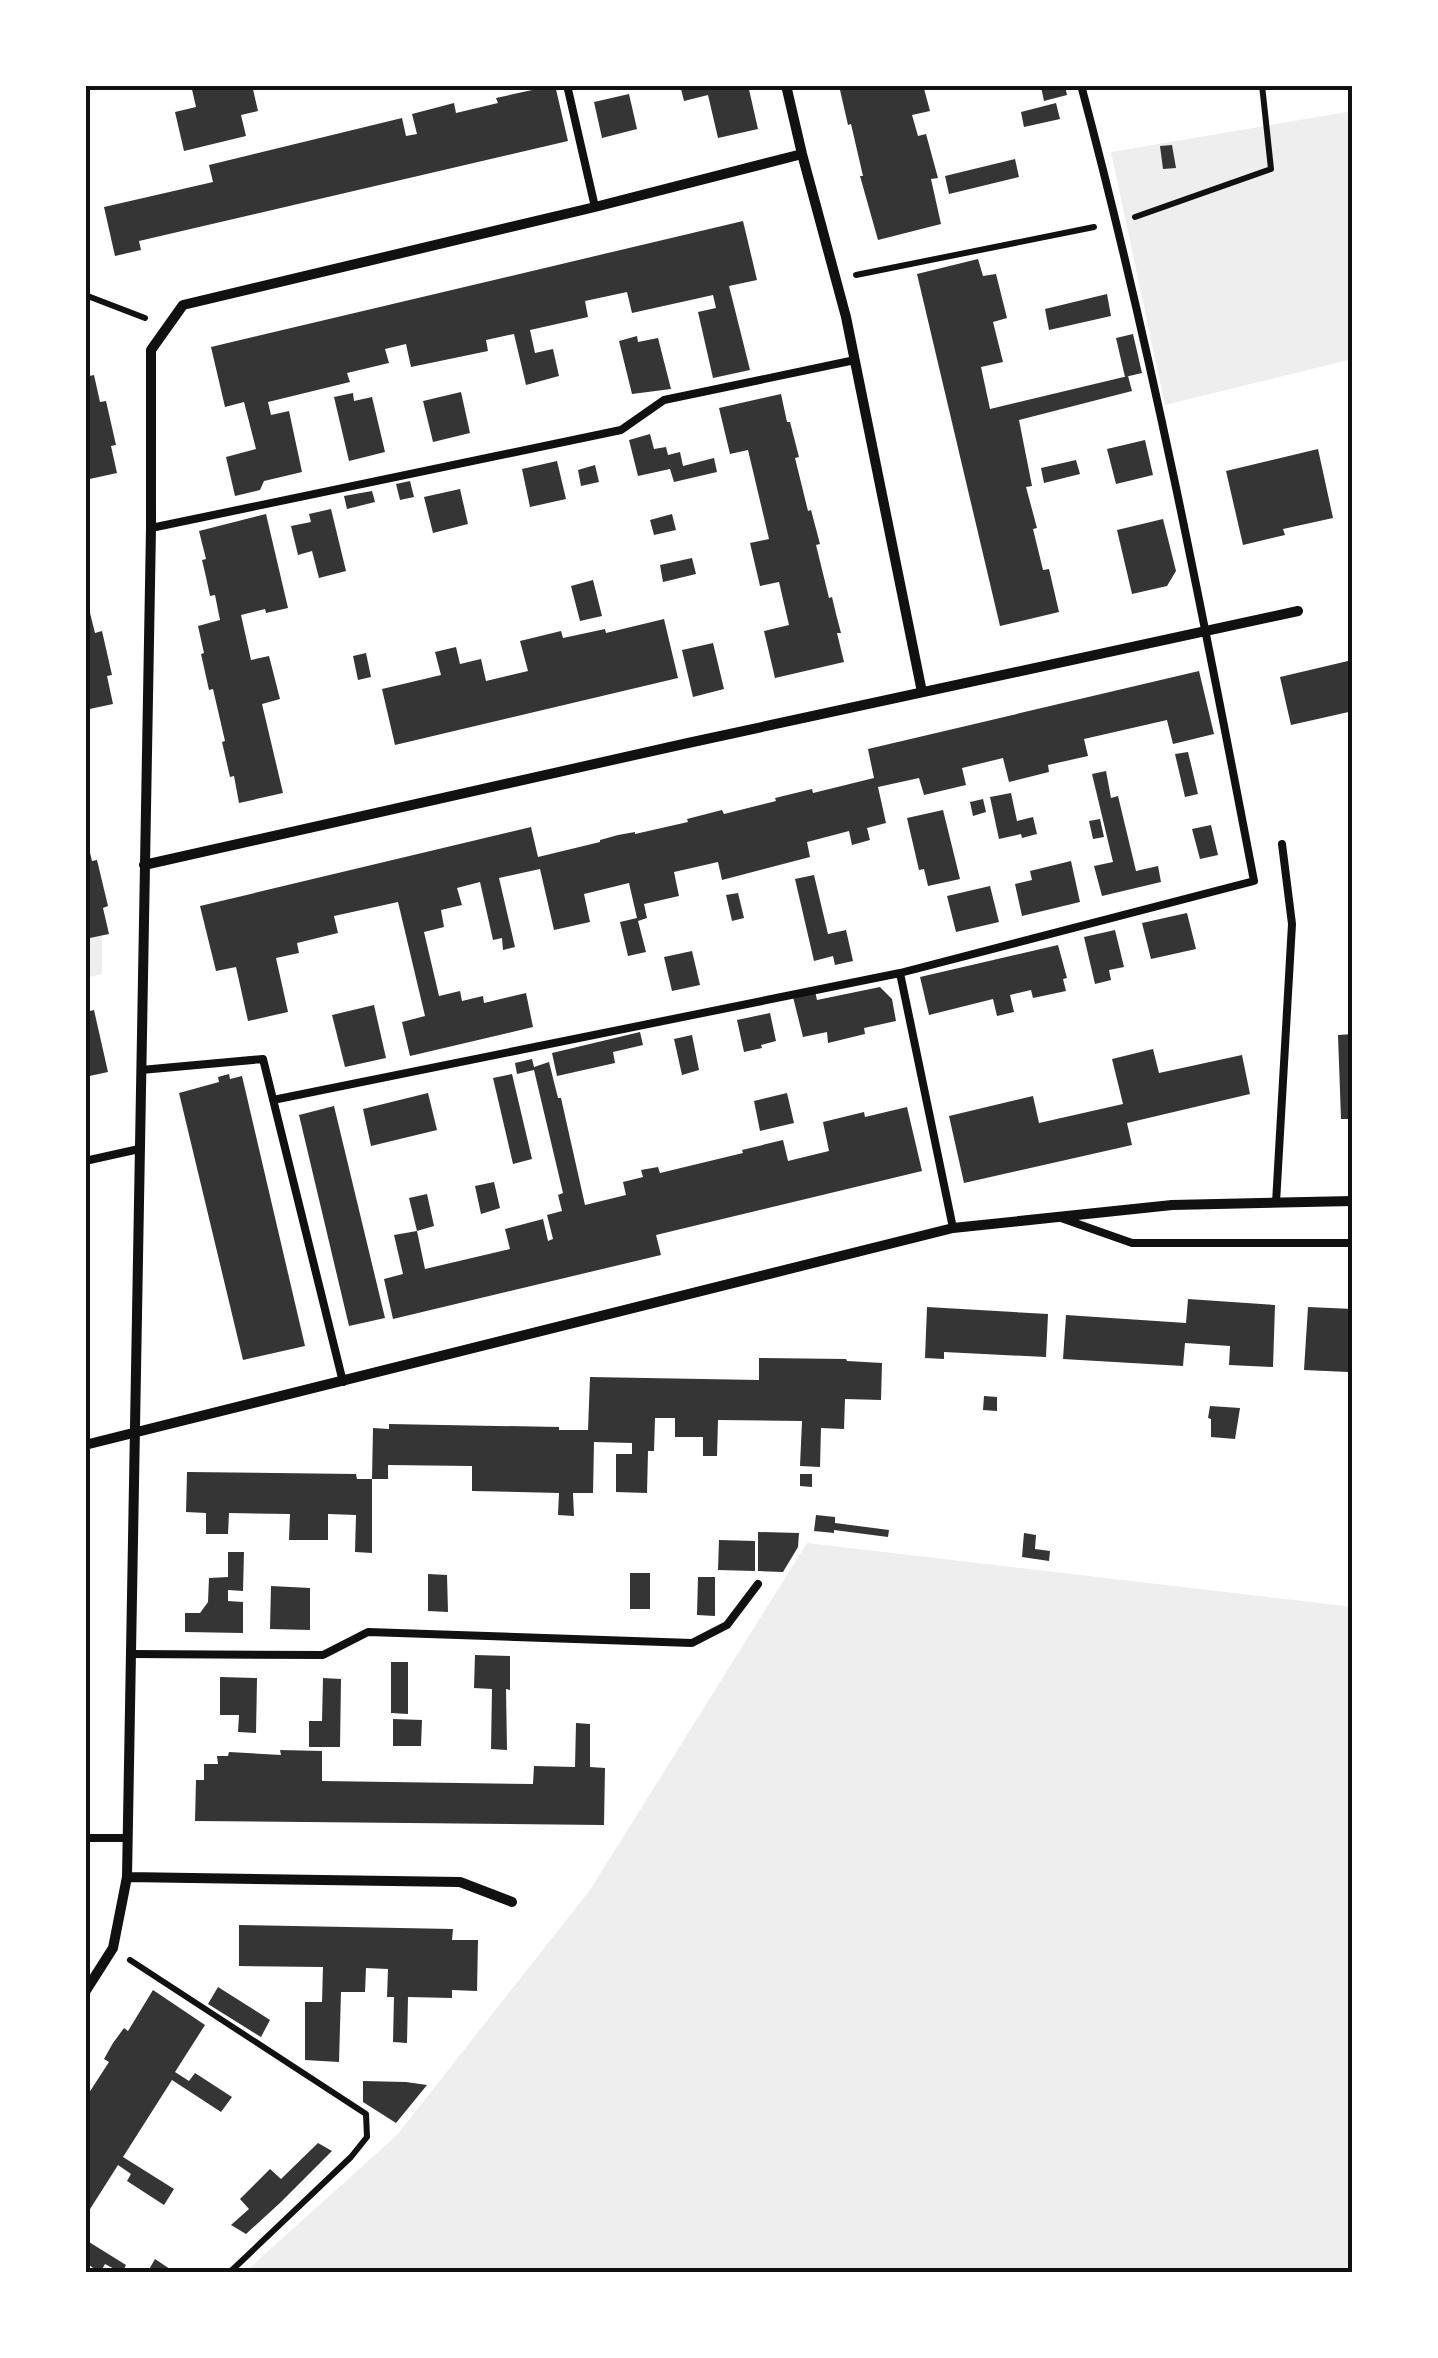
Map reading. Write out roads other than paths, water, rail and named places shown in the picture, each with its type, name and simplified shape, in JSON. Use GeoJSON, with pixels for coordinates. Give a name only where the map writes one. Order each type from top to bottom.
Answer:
{"type":"FeatureCollection","features":[{"type":"Feature","properties":{"kind":"street"},"geometry":{"type":"LineString","coordinates":[[786,85],[838,278],[922,692]]}},
{"type":"Feature","properties":{"kind":"street"},"geometry":{"type":"LineString","coordinates":[[85,1992],[113,1948],[127,1877],[152,350],[184,305],[802,154]]}},
{"type":"Feature","properties":{"kind":"street"},"geometry":{"type":"LineString","coordinates":[[144,865],[1298,611]]}},
{"type":"Feature","properties":{"kind":"street"},"geometry":{"type":"LineString","coordinates":[[85,1446],[953,1228],[1172,1204],[1353,1200]]}},
{"type":"Feature","properties":{"kind":"street"},"geometry":{"type":"LineString","coordinates":[[127,1877],[460,1882],[512,1902]]}},
{"type":"Feature","properties":{"kind":"lane"},"geometry":{"type":"LineString","coordinates":[[567,85],[595,207]]}},
{"type":"Feature","properties":{"kind":"lane"},"geometry":{"type":"LineString","coordinates":[[273,1100],[900,973],[1254,881],[1206,632],[1118,223],[1081,85]]}},
{"type":"Feature","properties":{"kind":"lane"},"geometry":{"type":"LineString","coordinates":[[151,528],[621,430],[664,400],[854,360]]}},
{"type":"Feature","properties":{"kind":"lane"},"geometry":{"type":"LineString","coordinates":[[1276,1203],[1292,924],[1282,844]]}},
{"type":"Feature","properties":{"kind":"lane"},"geometry":{"type":"LineString","coordinates":[[900,973],[953,1228]]}},
{"type":"Feature","properties":{"kind":"lane"},"geometry":{"type":"LineString","coordinates":[[141,1070],[263,1060],[343,1382]]}},
{"type":"Feature","properties":{"kind":"lane"},"geometry":{"type":"LineString","coordinates":[[85,1161],[139,1149]]}},
{"type":"Feature","properties":{"kind":"lane"},"geometry":{"type":"LineString","coordinates":[[1057,1216],[1132,1243],[1353,1243]]}},
{"type":"Feature","properties":{"kind":"lane"},"geometry":{"type":"LineString","coordinates":[[132,1654],[323,1654],[368,1632],[692,1644],[727,1625],[758,1584]]}},
{"type":"Feature","properties":{"kind":"lane"},"geometry":{"type":"LineString","coordinates":[[85,1838],[128,1838]]}}]}
